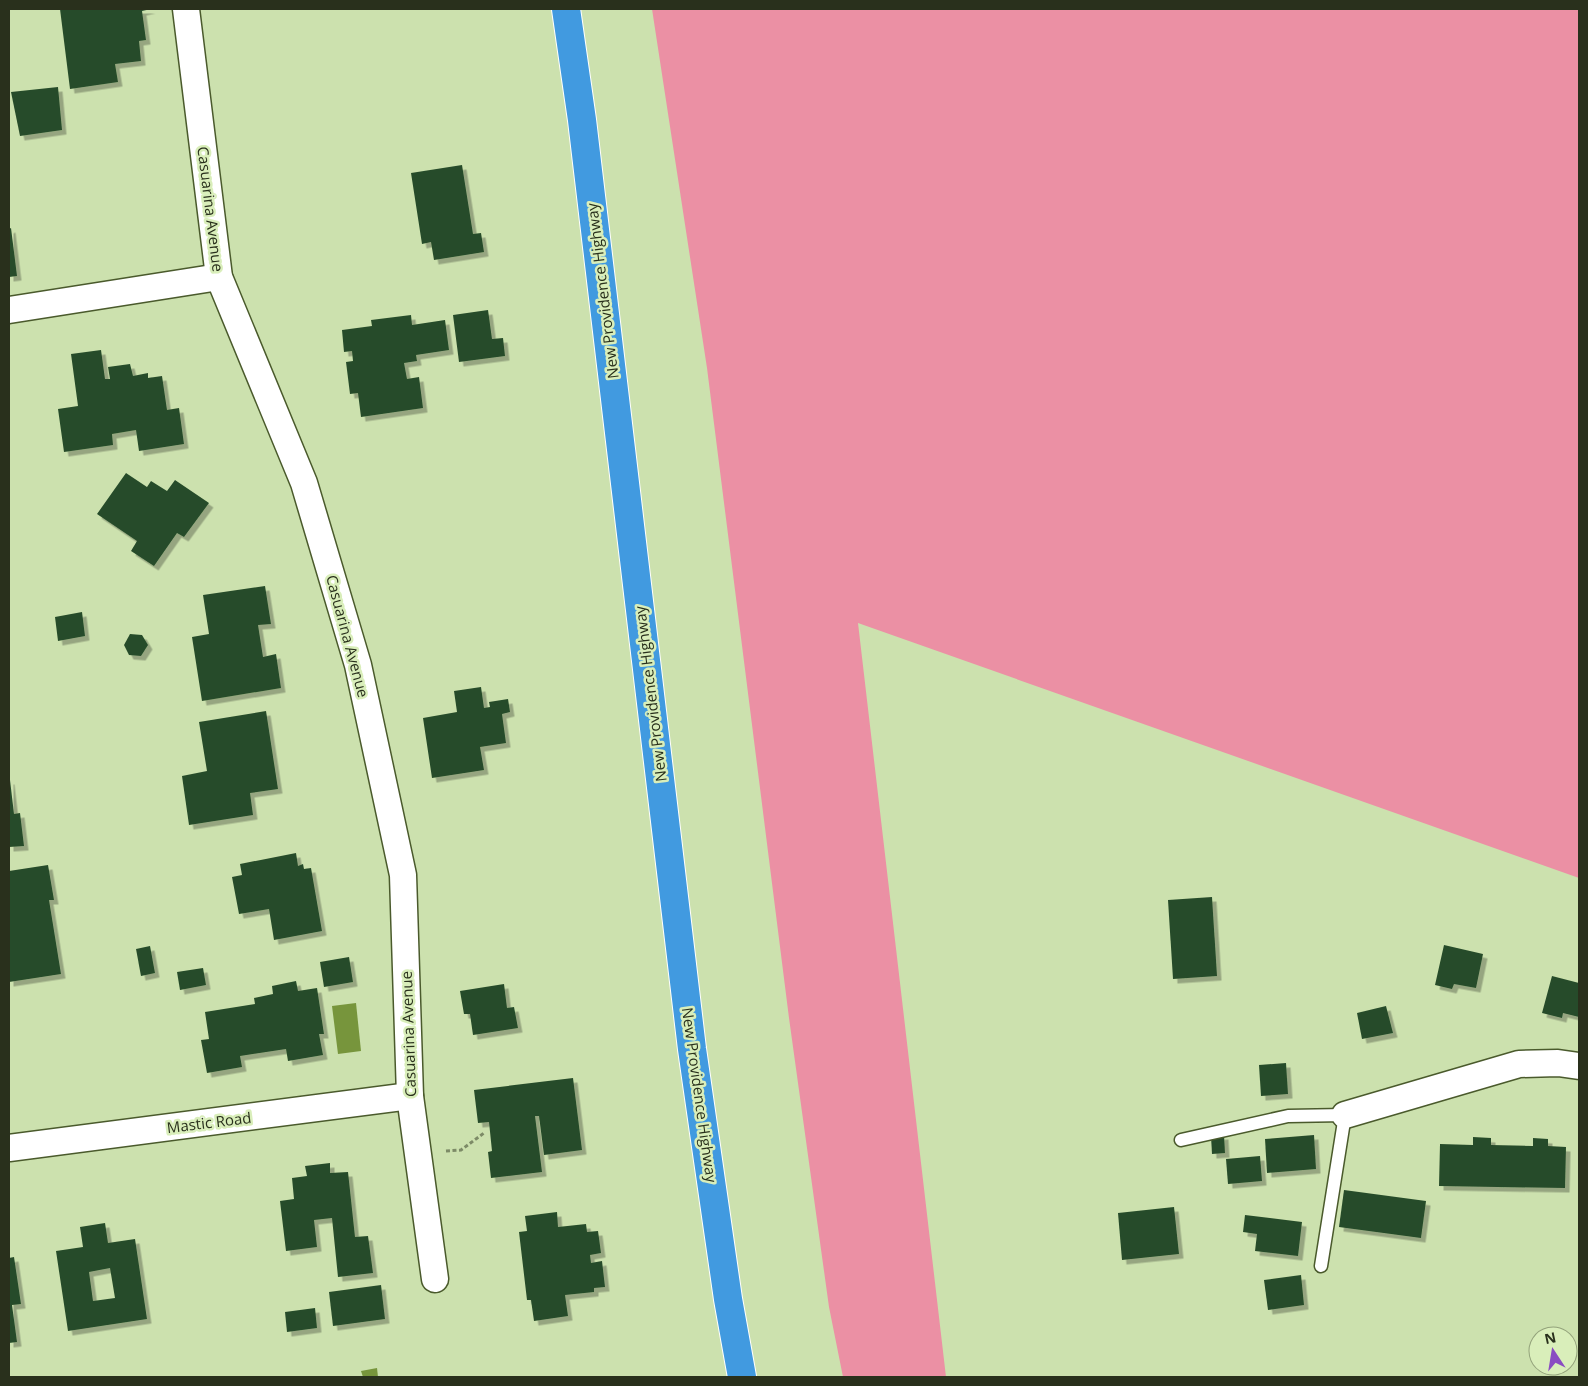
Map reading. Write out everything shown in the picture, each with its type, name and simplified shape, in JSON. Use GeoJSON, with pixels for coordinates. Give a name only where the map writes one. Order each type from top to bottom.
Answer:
{"type":"FeatureCollection","features":[{"type":"Feature","properties":{"kind":"highway","name":"New Providence Highway"},"geometry":{"type":"LineString","coordinates":[[566,9],[585,149],[692,1049],[728,1299],[742,1377]]}},
{"type":"Feature","properties":{"kind":"street","name":"Casuarina Avenue"},"geometry":{"type":"LineString","coordinates":[[186,9],[219,277],[304,483],[358,665],[403,875],[410,1096],[435,1279]]}},
{"type":"Feature","properties":{"kind":"street"},"geometry":{"type":"LineString","coordinates":[[9,310],[219,277]]}},
{"type":"Feature","properties":{"kind":"street"},"geometry":{"type":"LineString","coordinates":[[1345,1115],[1519,1064],[1558,1063],[1579,1066]]}},
{"type":"Feature","properties":{"kind":"street","name":"Mastic Road"},"geometry":{"type":"LineString","coordinates":[[9,1148],[410,1096]]}},
{"type":"Feature","properties":{"kind":"lane"},"geometry":{"type":"LineString","coordinates":[[1180,1140],[1288,1116],[1345,1115],[1321,1266]]}},
{"type":"Feature","properties":{"kind":"path"},"geometry":{"type":"LineString","coordinates":[[418,1153],[461,1150],[484,1134]]}},
{"type":"Feature","properties":{"kind":"shaded area"},"geometry":{"type":"Polygon","coordinates":[[[652,9],[1579,9],[1579,878],[858,623],[946,1377],[843,1377],[829,1307],[789,1018],[707,368],[652,9]]]}},
{"type":"Feature","properties":{"kind":"shaded area"},"geometry":{"type":"Polygon","coordinates":[[[356,1003],[361,1051],[338,1054],[332,1006],[356,1003]]]}},
{"type":"Feature","properties":{"kind":"shaded area"},"geometry":{"type":"Polygon","coordinates":[[[377,1368],[378,1377],[363,1377],[361,1371],[377,1368]]]}},
{"type":"Feature","properties":{"kind":"building"},"geometry":{"type":"Polygon","coordinates":[[[60,9],[151,9],[142,11],[146,40],[139,41],[141,61],[115,64],[118,82],[70,89],[60,9]]]}},
{"type":"Feature","properties":{"kind":"building"},"geometry":{"type":"Polygon","coordinates":[[[58,87],[62,130],[20,136],[11,92],[58,87]]]}},
{"type":"Feature","properties":{"kind":"building"},"geometry":{"type":"Polygon","coordinates":[[[462,165],[473,234],[481,233],[484,252],[434,260],[431,242],[422,244],[411,173],[462,165]]]}},
{"type":"Feature","properties":{"kind":"building"},"geometry":{"type":"Polygon","coordinates":[[[11,228],[17,276],[9,277],[9,229],[11,228]]]}},
{"type":"Feature","properties":{"kind":"building"},"geometry":{"type":"Polygon","coordinates":[[[488,310],[492,339],[503,338],[505,356],[459,362],[453,315],[488,310]]]}},
{"type":"Feature","properties":{"kind":"building"},"geometry":{"type":"Polygon","coordinates":[[[411,315],[412,325],[445,320],[449,350],[416,355],[417,361],[404,363],[407,379],[419,377],[423,408],[361,417],[358,393],[350,394],[346,362],[353,361],[352,351],[344,352],[342,330],[372,326],[371,320],[411,315]]]}},
{"type":"Feature","properties":{"kind":"building"},"geometry":{"type":"Polygon","coordinates":[[[101,350],[105,379],[110,379],[108,367],[130,364],[133,376],[148,373],[148,378],[162,376],[167,410],[179,408],[184,444],[139,451],[136,430],[112,434],[113,445],[64,452],[58,409],[78,406],[71,354],[101,350]]]}},
{"type":"Feature","properties":{"kind":"building"},"geometry":{"type":"Polygon","coordinates":[[[126,473],[147,487],[151,481],[167,491],[175,480],[209,503],[184,537],[177,533],[154,566],[131,551],[137,541],[97,514],[126,473]]]}},
{"type":"Feature","properties":{"kind":"building"},"geometry":{"type":"Polygon","coordinates":[[[265,586],[271,624],[258,625],[263,657],[276,654],[281,688],[202,701],[192,637],[209,634],[203,595],[265,586]]]}},
{"type":"Feature","properties":{"kind":"building"},"geometry":{"type":"Polygon","coordinates":[[[82,612],[85,636],[58,641],[55,617],[82,612]]]}},
{"type":"Feature","properties":{"kind":"building"},"geometry":{"type":"Polygon","coordinates":[[[130,634],[142,635],[148,645],[141,656],[129,655],[124,645],[130,634]]]}},
{"type":"Feature","properties":{"kind":"building"},"geometry":{"type":"Polygon","coordinates":[[[481,687],[484,708],[490,707],[489,702],[508,699],[510,712],[502,714],[506,743],[480,747],[484,770],[432,778],[423,718],[457,712],[454,691],[481,687]]]}},
{"type":"Feature","properties":{"kind":"building"},"geometry":{"type":"Polygon","coordinates":[[[266,711],[278,789],[250,793],[253,815],[189,825],[182,776],[207,771],[199,722],[266,711]]]}},
{"type":"Feature","properties":{"kind":"building"},"geometry":{"type":"Polygon","coordinates":[[[9,780],[14,814],[20,813],[24,846],[9,847],[9,780]]]}},
{"type":"Feature","properties":{"kind":"building"},"geometry":{"type":"Polygon","coordinates":[[[296,853],[298,866],[303,864],[304,869],[311,868],[322,931],[274,940],[269,909],[239,914],[232,877],[242,875],[240,864],[296,853]]]}},
{"type":"Feature","properties":{"kind":"building"},"geometry":{"type":"Polygon","coordinates":[[[48,865],[54,900],[49,900],[61,974],[9,982],[9,871],[48,865]]]}},
{"type":"Feature","properties":{"kind":"building"},"geometry":{"type":"Polygon","coordinates":[[[1212,897],[1217,976],[1173,979],[1168,900],[1212,897]]]}},
{"type":"Feature","properties":{"kind":"building"},"geometry":{"type":"Polygon","coordinates":[[[1444,945],[1483,954],[1476,988],[1454,984],[1452,989],[1435,985],[1444,945]]]}},
{"type":"Feature","properties":{"kind":"building"},"geometry":{"type":"Polygon","coordinates":[[[150,946],[155,973],[141,976],[136,949],[150,946]]]}},
{"type":"Feature","properties":{"kind":"building"},"geometry":{"type":"Polygon","coordinates":[[[349,957],[353,982],[324,987],[320,962],[349,957]]]}},
{"type":"Feature","properties":{"kind":"building"},"geometry":{"type":"Polygon","coordinates":[[[203,968],[206,985],[180,990],[177,972],[203,968]]]}},
{"type":"Feature","properties":{"kind":"building"},"geometry":{"type":"Polygon","coordinates":[[[1552,976],[1579,983],[1579,1017],[1563,1013],[1562,1018],[1542,1013],[1552,976]]]}},
{"type":"Feature","properties":{"kind":"building"},"geometry":{"type":"Polygon","coordinates":[[[296,981],[298,991],[317,988],[324,1034],[319,1034],[323,1055],[288,1061],[286,1049],[240,1056],[242,1067],[207,1073],[201,1040],[209,1039],[205,1012],[255,1004],[254,998],[273,994],[272,986],[296,981]]]}},
{"type":"Feature","properties":{"kind":"building"},"geometry":{"type":"Polygon","coordinates":[[[504,984],[507,1008],[514,1007],[518,1028],[473,1035],[470,1014],[464,1014],[460,991],[504,984]]]}},
{"type":"Feature","properties":{"kind":"building"},"geometry":{"type":"Polygon","coordinates":[[[1386,1006],[1393,1033],[1362,1039],[1357,1013],[1386,1006]]]}},
{"type":"Feature","properties":{"kind":"building"},"geometry":{"type":"Polygon","coordinates":[[[1286,1063],[1288,1094],[1261,1096],[1259,1065],[1286,1063]]]}},
{"type":"Feature","properties":{"kind":"building"},"geometry":{"type":"Polygon","coordinates":[[[573,1078],[582,1150],[544,1155],[539,1116],[535,1116],[542,1172],[491,1178],[488,1152],[492,1151],[489,1122],[478,1123],[474,1090],[573,1078]]]}},
{"type":"Feature","properties":{"kind":"building"},"geometry":{"type":"Polygon","coordinates":[[[1224,1135],[1225,1153],[1212,1154],[1211,1136],[1224,1135]]]}},
{"type":"Feature","properties":{"kind":"building"},"geometry":{"type":"Polygon","coordinates":[[[1314,1135],[1316,1169],[1267,1173],[1265,1139],[1314,1135]]]}},
{"type":"Feature","properties":{"kind":"building"},"geometry":{"type":"Polygon","coordinates":[[[1473,1137],[1491,1138],[1491,1145],[1533,1146],[1533,1138],[1548,1139],[1548,1146],[1566,1147],[1565,1188],[1439,1186],[1440,1144],[1473,1145],[1473,1137]]]}},
{"type":"Feature","properties":{"kind":"building"},"geometry":{"type":"Polygon","coordinates":[[[1260,1156],[1262,1181],[1228,1184],[1226,1159],[1260,1156]]]}},
{"type":"Feature","properties":{"kind":"building"},"geometry":{"type":"Polygon","coordinates":[[[330,1163],[330,1173],[348,1172],[355,1237],[368,1236],[373,1273],[338,1277],[332,1218],[314,1220],[317,1247],[286,1251],[280,1201],[294,1199],[292,1178],[307,1176],[305,1166],[330,1163]]]}},
{"type":"Feature","properties":{"kind":"building"},"geometry":{"type":"Polygon","coordinates":[[[1344,1190],[1426,1201],[1421,1238],[1339,1227],[1344,1190]]]}},
{"type":"Feature","properties":{"kind":"building"},"geometry":{"type":"Polygon","coordinates":[[[1174,1207],[1179,1254],[1122,1260],[1118,1213],[1174,1207]]]}},
{"type":"Feature","properties":{"kind":"building"},"geometry":{"type":"Polygon","coordinates":[[[557,1212],[558,1227],[586,1224],[587,1232],[598,1231],[601,1253],[590,1255],[591,1263],[602,1261],[605,1287],[594,1288],[594,1292],[565,1295],[568,1316],[534,1321],[531,1300],[527,1300],[519,1232],[527,1231],[525,1216],[557,1212]]]}},
{"type":"Feature","properties":{"kind":"building"},"geometry":{"type":"Polygon","coordinates":[[[1245,1215],[1302,1222],[1298,1256],[1255,1251],[1257,1234],[1243,1232],[1245,1215]]]}},
{"type":"Feature","properties":{"kind":"building"},"geometry":{"type":"Polygon","coordinates":[[[105,1223],[108,1243],[135,1239],[147,1319],[68,1331],[56,1251],[83,1247],[80,1227],[105,1223]],[[110,1268],[89,1272],[93,1301],[115,1298],[110,1268]]]}},
{"type":"Feature","properties":{"kind":"building"},"geometry":{"type":"Polygon","coordinates":[[[14,1257],[21,1304],[12,1305],[17,1342],[9,1343],[9,1258],[14,1257]]]}},
{"type":"Feature","properties":{"kind":"building"},"geometry":{"type":"Polygon","coordinates":[[[1301,1275],[1304,1305],[1268,1310],[1264,1280],[1301,1275]]]}},
{"type":"Feature","properties":{"kind":"building"},"geometry":{"type":"Polygon","coordinates":[[[381,1285],[385,1319],[333,1326],[329,1292],[381,1285]]]}},
{"type":"Feature","properties":{"kind":"building"},"geometry":{"type":"Polygon","coordinates":[[[315,1308],[317,1328],[287,1332],[285,1312],[315,1308]]]}}]}
